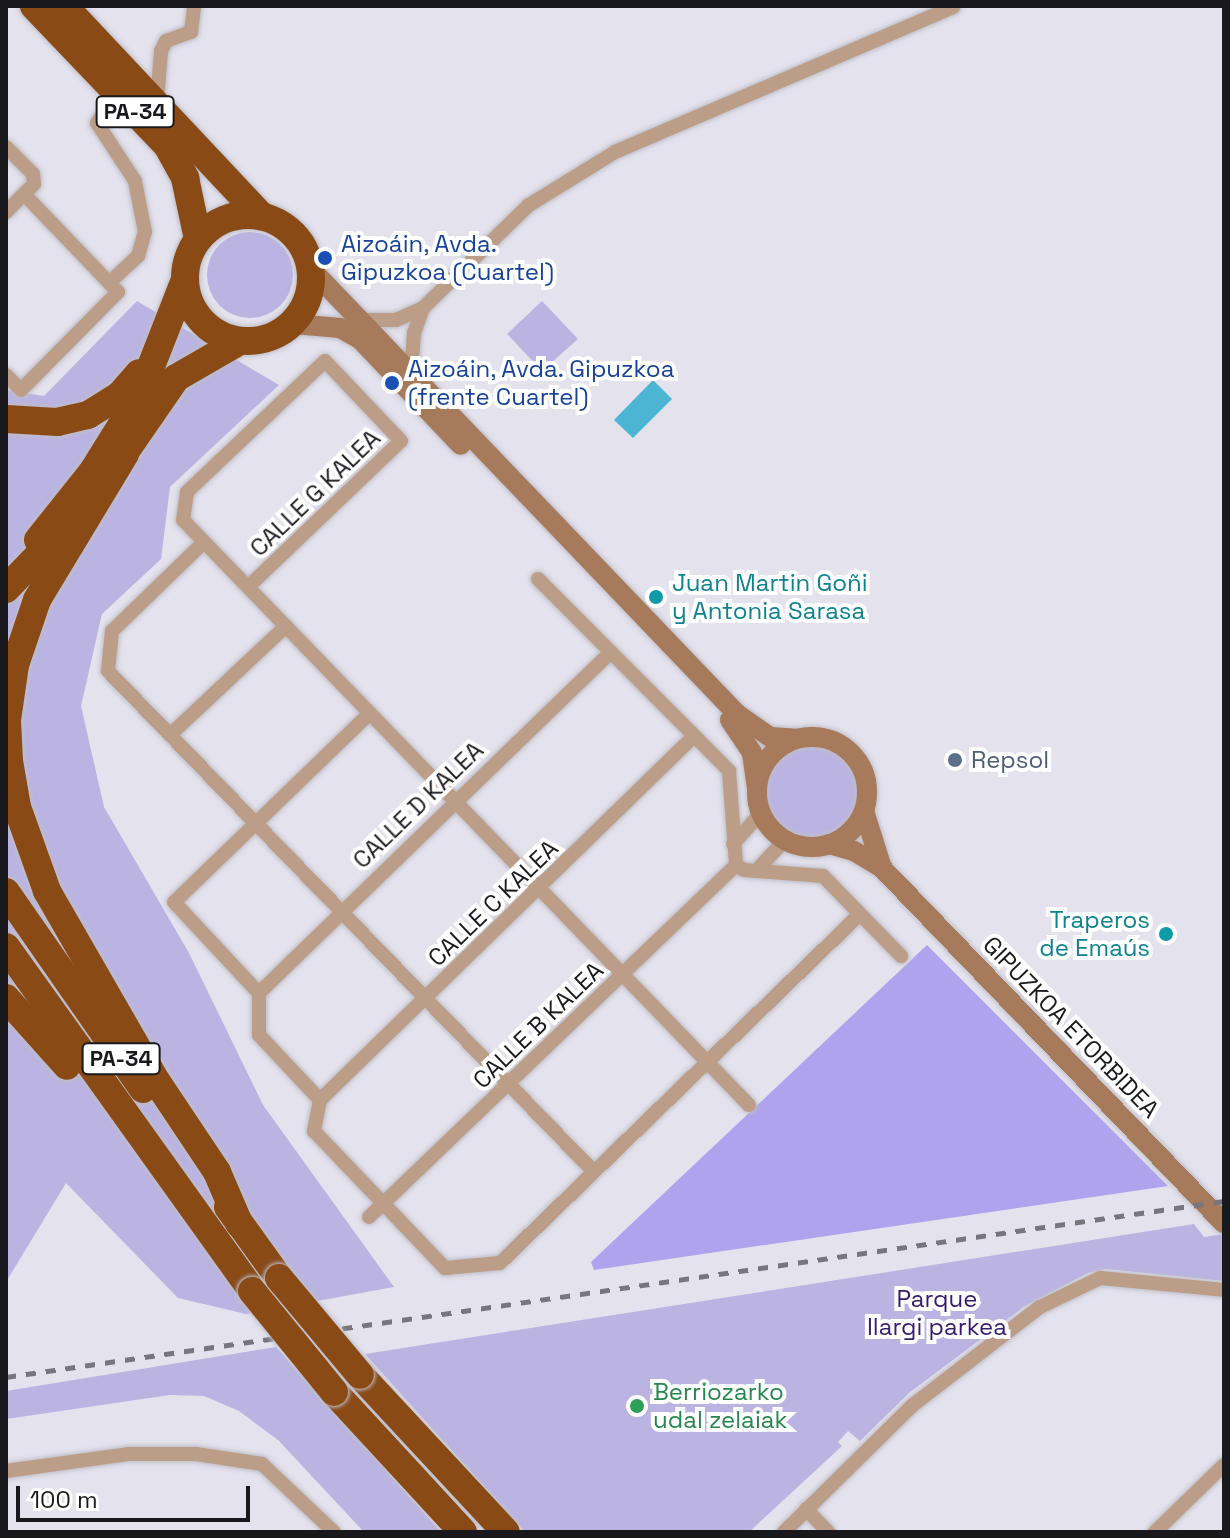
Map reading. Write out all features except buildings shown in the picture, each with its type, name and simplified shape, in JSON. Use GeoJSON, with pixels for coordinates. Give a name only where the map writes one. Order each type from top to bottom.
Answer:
{"type":"FeatureCollection","features":[{"type":"Feature","properties":{"kind":"highway","name":"PA-34"},"geometry":{"type":"LineString","coordinates":[[34,6],[167,145],[185,178],[198,239]]}},
{"type":"Feature","properties":{"kind":"highway","name":"PA-34"},"geometry":{"type":"LineString","coordinates":[[64,6],[261,216],[294,235],[310,268]]}},
{"type":"Feature","properties":{"kind":"highway"},"geometry":{"type":"LineString","coordinates":[[6,572],[53,525],[93,471],[139,397],[198,239],[226,219],[261,216]]}},
{"type":"Feature","properties":{"kind":"highway"},"geometry":{"type":"LineString","coordinates":[[239,1223],[217,1172],[157,1082],[47,891],[17,807],[9,761],[7,720],[15,665],[37,600],[125,454],[176,378],[240,341],[261,340],[294,324],[306,303],[310,268]]}},
{"type":"Feature","properties":{"kind":"highway"},"geometry":{"type":"LineString","coordinates":[[184,282],[201,322],[240,341]]}},
{"type":"Feature","properties":{"kind":"highway"},"geometry":{"type":"LineString","coordinates":[[6,419],[57,422],[88,415],[120,395],[159,347]]}},
{"type":"Feature","properties":{"kind":"highway"},"geometry":{"type":"LineString","coordinates":[[6,589],[125,454]]}},
{"type":"Feature","properties":{"kind":"highway","name":"PA-34"},"geometry":{"type":"LineString","coordinates":[[6,892],[279,1278],[360,1375],[506,1532]]}},
{"type":"Feature","properties":{"kind":"highway","name":"PA-34"},"geometry":{"type":"LineString","coordinates":[[6,947],[187,1205],[252,1291],[334,1392],[463,1532]]}},
{"type":"Feature","properties":{"kind":"highway"},"geometry":{"type":"LineString","coordinates":[[6,998],[144,1165],[187,1205]]}},
{"type":"Feature","properties":{"kind":"main road"},"geometry":{"type":"LineString","coordinates":[[294,324],[340,328],[360,339],[737,727],[752,753],[761,813],[784,841],[811,847],[844,837],[864,811],[866,778],[846,749],[831,740],[770,737],[737,714],[310,268]]}},
{"type":"Feature","properties":{"kind":"main road"},"geometry":{"type":"LineString","coordinates":[[757,788],[769,757],[796,739]]}},
{"type":"Feature","properties":{"kind":"main road","name":"GIPUZKOA ETORBIDEA"},"geometry":{"type":"LineString","coordinates":[[864,811],[882,868]]}},
{"type":"Feature","properties":{"kind":"main road","name":"GIPUZKOA ETORBIDEA"},"geometry":{"type":"LineString","coordinates":[[829,844],[854,851],[882,868],[1224,1223]]}},
{"type":"Feature","properties":{"kind":"street"},"geometry":{"type":"LineString","coordinates":[[157,102],[161,51],[166,41],[191,32],[194,6]]}},
{"type":"Feature","properties":{"kind":"street"},"geometry":{"type":"LineString","coordinates":[[361,320],[396,320],[423,308],[529,205],[615,152],[953,7]]}},
{"type":"Feature","properties":{"kind":"street"},"geometry":{"type":"LineString","coordinates":[[109,283],[138,256],[145,232],[135,181],[97,123],[117,94]]}},
{"type":"Feature","properties":{"kind":"street"},"geometry":{"type":"LineString","coordinates":[[6,147],[33,174],[34,184],[26,196],[6,212]]}},
{"type":"Feature","properties":{"kind":"street"},"geometry":{"type":"LineString","coordinates":[[6,375],[21,390],[118,292],[26,196]]}},
{"type":"Feature","properties":{"kind":"street"},"geometry":{"type":"LineString","coordinates":[[411,373],[412,342],[423,308]]}},
{"type":"Feature","properties":{"kind":"street","name":"CALLE G KALEA"},"geometry":{"type":"LineString","coordinates":[[204,542],[183,520],[187,492],[325,361],[401,441],[248,587]]}},
{"type":"Feature","properties":{"kind":"street"},"geometry":{"type":"LineString","coordinates":[[594,1172],[108,671],[106,661],[112,631],[204,542],[749,1105]]}},
{"type":"Feature","properties":{"kind":"street"},"geometry":{"type":"LineString","coordinates":[[538,579],[729,771],[736,865],[756,871],[823,876],[901,956]]}},
{"type":"Feature","properties":{"kind":"street"},"geometry":{"type":"LineString","coordinates":[[170,735],[286,626]]}},
{"type":"Feature","properties":{"kind":"street","name":"CALLE D KALEA"},"geometry":{"type":"LineString","coordinates":[[259,993],[339,911],[611,652]]}},
{"type":"Feature","properties":{"kind":"street"},"geometry":{"type":"LineString","coordinates":[[370,713],[174,902],[259,993],[259,1035],[320,1100],[314,1131],[445,1268],[500,1263],[860,914]]}},
{"type":"Feature","properties":{"kind":"street","name":"CALLE C KALEA"},"geometry":{"type":"LineString","coordinates":[[320,1100],[694,736]]}},
{"type":"Feature","properties":{"kind":"street"},"geometry":{"type":"LineString","coordinates":[[733,844],[761,813]]}},
{"type":"Feature","properties":{"kind":"street"},"geometry":{"type":"LineString","coordinates":[[756,871],[784,841]]}},
{"type":"Feature","properties":{"kind":"street","name":"CALLE B KALEA"},"geometry":{"type":"LineString","coordinates":[[369,1217],[736,865]]}},
{"type":"Feature","properties":{"kind":"street"},"geometry":{"type":"LineString","coordinates":[[784,1532],[913,1405],[1040,1307],[1100,1278],[1224,1290]]}},
{"type":"Feature","properties":{"kind":"street"},"geometry":{"type":"LineString","coordinates":[[6,1471],[128,1454],[196,1454],[262,1464],[334,1532]]}},
{"type":"Feature","properties":{"kind":"street"},"geometry":{"type":"LineString","coordinates":[[1155,1532],[1224,1465]]}},
{"type":"Feature","properties":{"kind":"street"},"geometry":{"type":"LineString","coordinates":[[806,1509],[828,1532]]}},
{"type":"Feature","properties":{"kind":"green space"},"geometry":{"type":"Polygon","coordinates":[[[250,232],[274,239],[286,251],[293,275],[286,299],[274,311],[250,318],[226,311],[214,299],[207,275],[214,251],[226,239],[250,232]]]}},
{"type":"Feature","properties":{"kind":"green space"},"geometry":{"type":"Polygon","coordinates":[[[137,301],[279,385],[170,487],[161,559],[102,614],[81,706],[104,807],[189,953],[263,1105],[394,1287],[246,1314],[178,1298],[66,1183],[6,1282],[6,390],[44,396],[137,301]]]}},
{"type":"Feature","properties":{"kind":"green space"},"geometry":{"type":"Polygon","coordinates":[[[542,301],[578,339],[542,371],[507,334],[542,301]]]}},
{"type":"Feature","properties":{"kind":"green space"},"geometry":{"type":"Polygon","coordinates":[[[812,747],[830,751],[845,761],[855,776],[859,794],[855,812],[845,827],[830,837],[812,841],[794,837],[779,827],[769,812],[765,794],[769,776],[779,761],[794,751],[812,747]]]}},
{"type":"Feature","properties":{"kind":"green space","name":"Berriozarko udal zelaiak"},"geometry":{"type":"Polygon","coordinates":[[[1194,1224],[1204,1237],[1224,1234],[1224,1281],[1106,1269],[1088,1273],[1025,1306],[909,1393],[860,1441],[848,1431],[838,1442],[842,1446],[749,1532],[525,1532],[365,1354],[1194,1224]]]}},
{"type":"Feature","properties":{"kind":"green space"},"geometry":{"type":"Polygon","coordinates":[[[276,1347],[441,1532],[364,1532],[278,1440],[239,1411],[204,1396],[170,1395],[6,1419],[6,1391],[276,1347]]]}},
{"type":"Feature","properties":{"kind":"shaded area"},"geometry":{"type":"Polygon","coordinates":[[[927,945],[1168,1186],[594,1270],[591,1262],[927,945]]]}},
{"type":"Feature","properties":{"kind":"water"},"geometry":{"type":"Polygon","coordinates":[[[653,380],[672,399],[633,438],[614,420],[653,380]]]}},
{"type":"Feature","properties":{"kind":"railway"},"geometry":{"type":"LineString","coordinates":[[6,1377],[1224,1201]]}},
{"type":"Feature","properties":{"kind":"place","name":"Aizoáin, Avda. Gipuzkoa (Cuartel)"},"geometry":{"type":"Point","coordinates":[325,258]}},
{"type":"Feature","properties":{"kind":"place","name":"Aizoáin, Avda. Gipuzkoa (frente Cuartel)"},"geometry":{"type":"Point","coordinates":[392,383]}},
{"type":"Feature","properties":{"kind":"place","name":"Juan Martin Goñi y Antonia Sarasa"},"geometry":{"type":"Point","coordinates":[656,597]}},
{"type":"Feature","properties":{"kind":"place","name":"Repsol"},"geometry":{"type":"Point","coordinates":[955,760]}},
{"type":"Feature","properties":{"kind":"place","name":"Traperos de Emaús"},"geometry":{"type":"Point","coordinates":[1166,934]}},
{"type":"Feature","properties":{"kind":"place","name":"Berriozarko udal zelaiak"},"geometry":{"type":"Point","coordinates":[637,1406]}},
{"type":"Feature","properties":{"kind":"park label","name":"Parque Ilargi parkea"},"geometry":{"type":"Point","coordinates":[937,1313]}}]}
